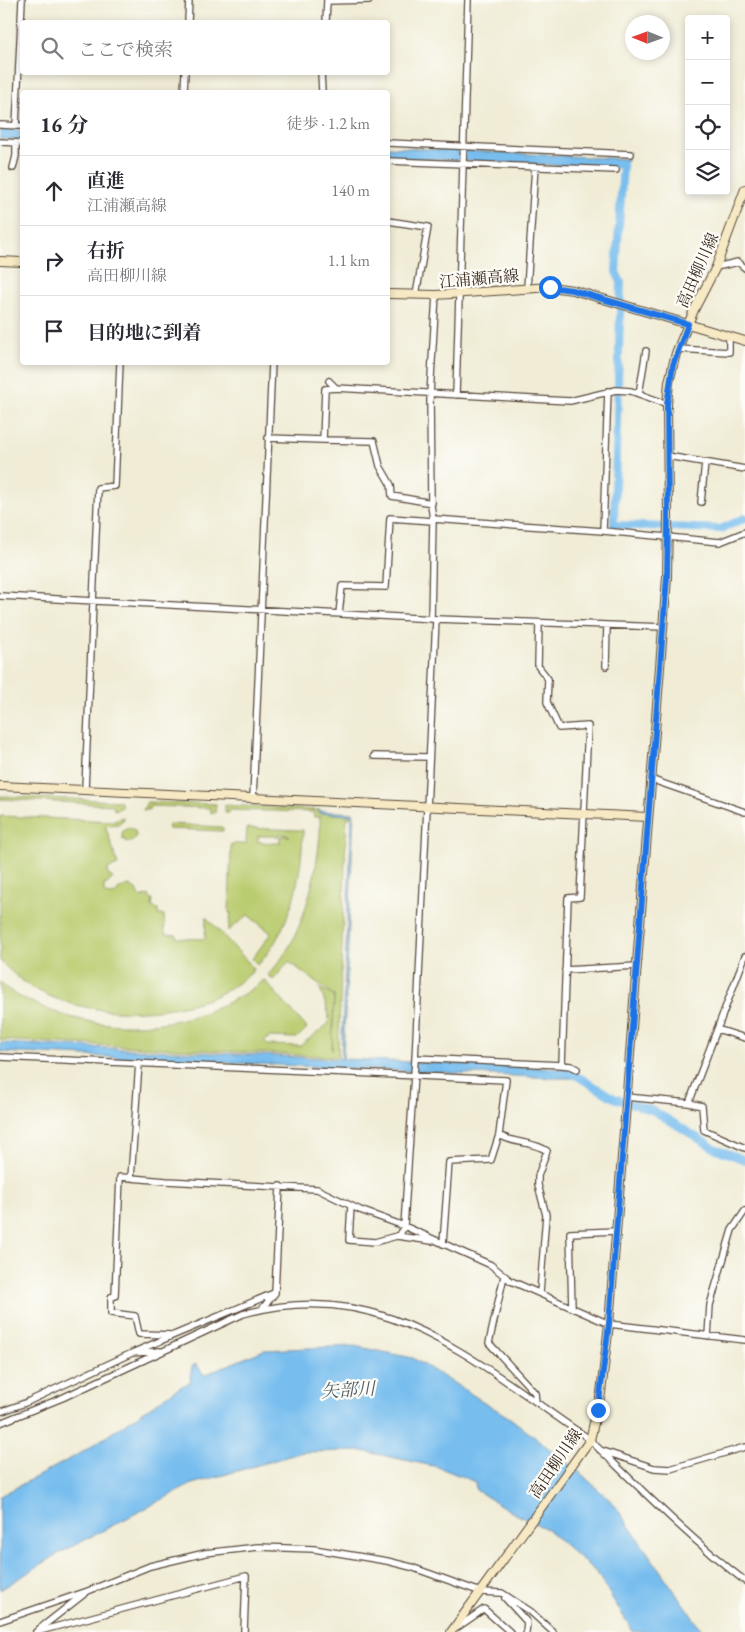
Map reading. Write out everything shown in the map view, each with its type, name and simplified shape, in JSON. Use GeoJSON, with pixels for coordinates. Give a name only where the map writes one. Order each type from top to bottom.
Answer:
{"type":"FeatureCollection","features":[{"type":"Feature","properties":{"kind":"main road","name":"高田柳川線"},"geometry":{"type":"LineString","coordinates":[[451,1632],[588,1442],[601,1393],[609,1324],[650,779],[664,627],[668,537],[667,404],[669,382],[678,349],[716,267],[745,189]]}},
{"type":"Feature","properties":{"kind":"main road"},"geometry":{"type":"LineString","coordinates":[[0,261],[20,262]]}},
{"type":"Feature","properties":{"kind":"main road","name":"江浦瀬高線"},"geometry":{"type":"LineString","coordinates":[[390,294],[436,296],[550,287],[572,290],[745,341]]}},
{"type":"Feature","properties":{"kind":"main road"},"geometry":{"type":"LineString","coordinates":[[0,786],[648,818]]}},
{"type":"Feature","properties":{"kind":"street"},"geometry":{"type":"LineString","coordinates":[[22,0],[22,20]]}},
{"type":"Feature","properties":{"kind":"street"},"geometry":{"type":"LineString","coordinates":[[188,20],[189,0]]}},
{"type":"Feature","properties":{"kind":"street"},"geometry":{"type":"LineString","coordinates":[[326,20],[327,0],[369,0]]}},
{"type":"Feature","properties":{"kind":"street"},"geometry":{"type":"LineString","coordinates":[[456,395],[468,0]]}},
{"type":"Feature","properties":{"kind":"street"},"geometry":{"type":"LineString","coordinates":[[0,125],[19,126],[20,75]]}},
{"type":"Feature","properties":{"kind":"street"},"geometry":{"type":"LineString","coordinates":[[184,90],[185,75]]}},
{"type":"Feature","properties":{"kind":"street"},"geometry":{"type":"LineString","coordinates":[[321,75],[322,90]]}},
{"type":"Feature","properties":{"kind":"street"},"geometry":{"type":"LineString","coordinates":[[0,142],[19,143],[13,168]]}},
{"type":"Feature","properties":{"kind":"street"},"geometry":{"type":"LineString","coordinates":[[390,144],[631,154]]}},
{"type":"Feature","properties":{"kind":"street"},"geometry":{"type":"LineString","coordinates":[[390,161],[616,170]]}},
{"type":"Feature","properties":{"kind":"street"},"geometry":{"type":"LineString","coordinates":[[527,288],[535,167]]}},
{"type":"Feature","properties":{"kind":"street"},"geometry":{"type":"LineString","coordinates":[[390,222],[428,227],[416,295]]}},
{"type":"Feature","properties":{"kind":"street"},"geometry":{"type":"LineString","coordinates":[[716,267],[738,262],[745,268]]}},
{"type":"Feature","properties":{"kind":"street"},"geometry":{"type":"LineString","coordinates":[[397,1236],[400,1235],[404,1226],[415,1059],[427,807],[433,619],[430,394],[436,296]]}},
{"type":"Feature","properties":{"kind":"street"},"geometry":{"type":"LineString","coordinates":[[678,349],[729,352],[729,336]]}},
{"type":"Feature","properties":{"kind":"street"},"geometry":{"type":"LineString","coordinates":[[638,394],[646,351]]}},
{"type":"Feature","properties":{"kind":"street"},"geometry":{"type":"LineString","coordinates":[[85,790],[98,488],[115,486],[120,365]]}},
{"type":"Feature","properties":{"kind":"street"},"geometry":{"type":"LineString","coordinates":[[253,798],[272,365]]}},
{"type":"Feature","properties":{"kind":"street"},"geometry":{"type":"LineString","coordinates":[[329,382],[336,388]]}},
{"type":"Feature","properties":{"kind":"street"},"geometry":{"type":"LineString","coordinates":[[323,440],[325,389],[336,388],[570,401],[606,392],[631,391],[667,404]]}},
{"type":"Feature","properties":{"kind":"street"},"geometry":{"type":"LineString","coordinates":[[603,531],[606,392]]}},
{"type":"Feature","properties":{"kind":"street"},"geometry":{"type":"LineString","coordinates":[[268,438],[374,441],[380,466],[391,485],[392,496],[432,504]]}},
{"type":"Feature","properties":{"kind":"street"},"geometry":{"type":"LineString","coordinates":[[667,456],[745,469]]}},
{"type":"Feature","properties":{"kind":"street"},"geometry":{"type":"LineString","coordinates":[[700,502],[705,462]]}},
{"type":"Feature","properties":{"kind":"street"},"geometry":{"type":"LineString","coordinates":[[339,614],[342,586],[386,588],[390,518],[603,531],[720,542],[745,532]]}},
{"type":"Feature","properties":{"kind":"street"},"geometry":{"type":"LineString","coordinates":[[0,596],[433,619],[664,627]]}},
{"type":"Feature","properties":{"kind":"street"},"geometry":{"type":"LineString","coordinates":[[539,623],[538,666],[548,679],[547,702],[559,728],[588,726],[580,898],[568,898],[562,1065]]}},
{"type":"Feature","properties":{"kind":"street"},"geometry":{"type":"LineString","coordinates":[[606,666],[608,626]]}},
{"type":"Feature","properties":{"kind":"street"},"geometry":{"type":"LineString","coordinates":[[374,756],[429,757]]}},
{"type":"Feature","properties":{"kind":"street"},"geometry":{"type":"LineString","coordinates":[[650,779],[745,812]]}},
{"type":"Feature","properties":{"kind":"street"},"geometry":{"type":"LineString","coordinates":[[689,1103],[745,956]]}},
{"type":"Feature","properties":{"kind":"street"},"geometry":{"type":"LineString","coordinates":[[566,970],[637,966]]}},
{"type":"Feature","properties":{"kind":"street"},"geometry":{"type":"LineString","coordinates":[[717,1029],[745,1038]]}},
{"type":"Feature","properties":{"kind":"street"},"geometry":{"type":"LineString","coordinates":[[0,1057],[506,1080],[500,1135],[491,1160],[450,1162],[440,1243]]}},
{"type":"Feature","properties":{"kind":"street"},"geometry":{"type":"LineString","coordinates":[[415,1059],[562,1065],[571,1066],[576,1069]]}},
{"type":"Feature","properties":{"kind":"street"},"geometry":{"type":"LineString","coordinates":[[134,1178],[131,1178],[139,1063]]}},
{"type":"Feature","properties":{"kind":"street"},"geometry":{"type":"LineString","coordinates":[[626,1097],[702,1106],[704,1130],[745,1148]]}},
{"type":"Feature","properties":{"kind":"street"},"geometry":{"type":"LineString","coordinates":[[500,1135],[509,1139],[538,1145],[547,1151],[538,1176],[538,1184],[546,1215],[540,1293]]}},
{"type":"Feature","properties":{"kind":"street"},"geometry":{"type":"LineString","coordinates":[[174,1335],[139,1334],[136,1316],[111,1313],[111,1297],[115,1296],[120,1177],[317,1189],[351,1206],[404,1226],[494,1267],[511,1281],[609,1324],[745,1340]]}},
{"type":"Feature","properties":{"kind":"street"},"geometry":{"type":"LineString","coordinates":[[262,1309],[275,1293],[280,1186]]}},
{"type":"Feature","properties":{"kind":"street"},"geometry":{"type":"LineString","coordinates":[[351,1206],[349,1240],[375,1242],[397,1236],[440,1243]]}},
{"type":"Feature","properties":{"kind":"street"},"geometry":{"type":"LineString","coordinates":[[708,1336],[710,1305],[732,1230],[745,1210]]}},
{"type":"Feature","properties":{"kind":"street"},"geometry":{"type":"LineString","coordinates":[[572,1308],[570,1233],[616,1231]]}},
{"type":"Feature","properties":{"kind":"street"},"geometry":{"type":"LineString","coordinates":[[504,1276],[489,1343],[535,1393],[536,1402]]}},
{"type":"Feature","properties":{"kind":"street"},"geometry":{"type":"LineString","coordinates":[[0,1412],[25,1403],[132,1353],[275,1293]]}},
{"type":"Feature","properties":{"kind":"street"},"geometry":{"type":"LineString","coordinates":[[0,1423],[62,1398],[243,1314],[262,1309],[300,1304],[338,1305],[376,1312],[430,1335],[464,1353],[536,1402],[598,1449],[716,1559],[745,1581]]}},
{"type":"Feature","properties":{"kind":"street"},"geometry":{"type":"LineString","coordinates":[[132,1353],[166,1350]]}},
{"type":"Feature","properties":{"kind":"street"},"geometry":{"type":"LineString","coordinates":[[598,1449],[654,1468],[670,1469],[745,1447]]}},
{"type":"Feature","properties":{"kind":"street"},"geometry":{"type":"LineString","coordinates":[[0,1621],[170,1560],[213,1552],[258,1547],[314,1549],[387,1561],[411,1567],[481,1592],[502,1594],[530,1611],[553,1632]]}},
{"type":"Feature","properties":{"kind":"street"},"geometry":{"type":"LineString","coordinates":[[35,1632],[246,1576],[244,1632]]}},
{"type":"Feature","properties":{"kind":"street"},"geometry":{"type":"LineString","coordinates":[[35,1632],[88,1591]]}},
{"type":"Feature","properties":{"kind":"street"},"geometry":{"type":"LineString","coordinates":[[502,1594],[527,1622],[526,1632]]}},
{"type":"Feature","properties":{"kind":"street"},"geometry":{"type":"LineString","coordinates":[[451,1632],[484,1609],[510,1632]]}},
{"type":"Feature","properties":{"kind":"green space"},"geometry":{"type":"Polygon","coordinates":[[[0,796],[120,801],[122,807],[114,810],[113,805],[0,799],[0,796]]]}},
{"type":"Feature","properties":{"kind":"green space"},"geometry":{"type":"Polygon","coordinates":[[[147,802],[216,804],[215,813],[211,813],[210,808],[150,806],[149,810],[143,810],[147,802]]]}},
{"type":"Feature","properties":{"kind":"green space"},"geometry":{"type":"Polygon","coordinates":[[[225,805],[318,810],[319,813],[351,815],[350,818],[347,818],[346,836],[338,1057],[0,1040],[0,982],[21,997],[64,1015],[93,1022],[123,1025],[153,1024],[183,1019],[212,1010],[239,997],[264,980],[307,1028],[297,1038],[270,1037],[264,1041],[268,1045],[300,1046],[328,1024],[329,1015],[320,988],[334,995],[289,962],[273,980],[268,975],[286,952],[304,913],[315,871],[320,837],[320,817],[314,817],[313,812],[229,810],[229,813],[225,813],[225,805]]]}},
{"type":"Feature","properties":{"kind":"green space"},"geometry":{"type":"Polygon","coordinates":[[[0,816],[111,821],[123,817],[123,820],[118,824],[106,826],[118,865],[108,869],[108,875],[113,878],[104,885],[104,894],[114,895],[120,888],[130,886],[137,891],[141,898],[149,895],[150,899],[153,899],[152,907],[158,909],[158,915],[164,915],[165,934],[177,935],[177,938],[205,939],[206,917],[249,963],[253,969],[251,973],[209,999],[160,1010],[116,1011],[94,1009],[52,997],[33,988],[0,961],[0,816]]]}},
{"type":"Feature","properties":{"kind":"green space"},"geometry":{"type":"Polygon","coordinates":[[[169,824],[221,827],[223,831],[168,829],[169,824]]]}},
{"type":"Feature","properties":{"kind":"green space"},"geometry":{"type":"Polygon","coordinates":[[[129,828],[134,830],[136,835],[134,840],[129,842],[124,840],[122,835],[124,830],[129,828]]]}},
{"type":"Feature","properties":{"kind":"green space"},"geometry":{"type":"Polygon","coordinates":[[[247,828],[303,830],[300,869],[292,903],[279,936],[258,965],[252,959],[271,933],[248,915],[228,931],[231,913],[229,913],[231,844],[246,844],[247,828]],[[280,833],[279,836],[258,836],[258,842],[280,843],[280,836],[290,836],[280,833]]]}},
{"type":"Feature","properties":{"kind":"water"},"geometry":{"type":"Polygon","coordinates":[[[0,129],[20,130],[20,140],[0,139],[0,129]]]}},
{"type":"Feature","properties":{"kind":"water"},"geometry":{"type":"Polygon","coordinates":[[[390,147],[628,159],[617,168],[390,157],[390,147]]]}},
{"type":"Feature","properties":{"kind":"water"},"geometry":{"type":"Polygon","coordinates":[[[319,809],[321,811],[354,813],[343,1059],[569,1069],[579,1074],[576,1078],[0,1052],[0,1043],[341,1059],[352,815],[319,813],[319,809]]]}},
{"type":"Feature","properties":{"kind":"water","name":"矢部川"},"geometry":{"type":"Polygon","coordinates":[[[354,1346],[413,1358],[510,1418],[577,1470],[613,1503],[703,1632],[633,1632],[597,1573],[547,1529],[515,1514],[476,1490],[475,1482],[438,1467],[363,1451],[303,1452],[192,1484],[58,1554],[0,1590],[0,1496],[83,1452],[190,1382],[192,1366],[196,1364],[204,1375],[264,1350],[354,1346]]]}},
{"type":"Feature","properties":{"kind":"waterway"},"geometry":{"type":"LineString","coordinates":[[612,164],[623,165],[616,272],[621,282],[614,525],[721,529],[745,518]]}},
{"type":"Feature","properties":{"kind":"waterway"},"geometry":{"type":"LineString","coordinates":[[569,1073],[614,1098],[654,1111],[714,1148],[745,1160]]}},
{"type":"Feature","properties":{"kind":"route"},"geometry":{"type":"LineString","coordinates":[[550,287],[572,290],[688,324],[676,353],[669,382],[667,404],[668,516],[664,627],[650,779],[609,1324],[598,1410]]}}]}
